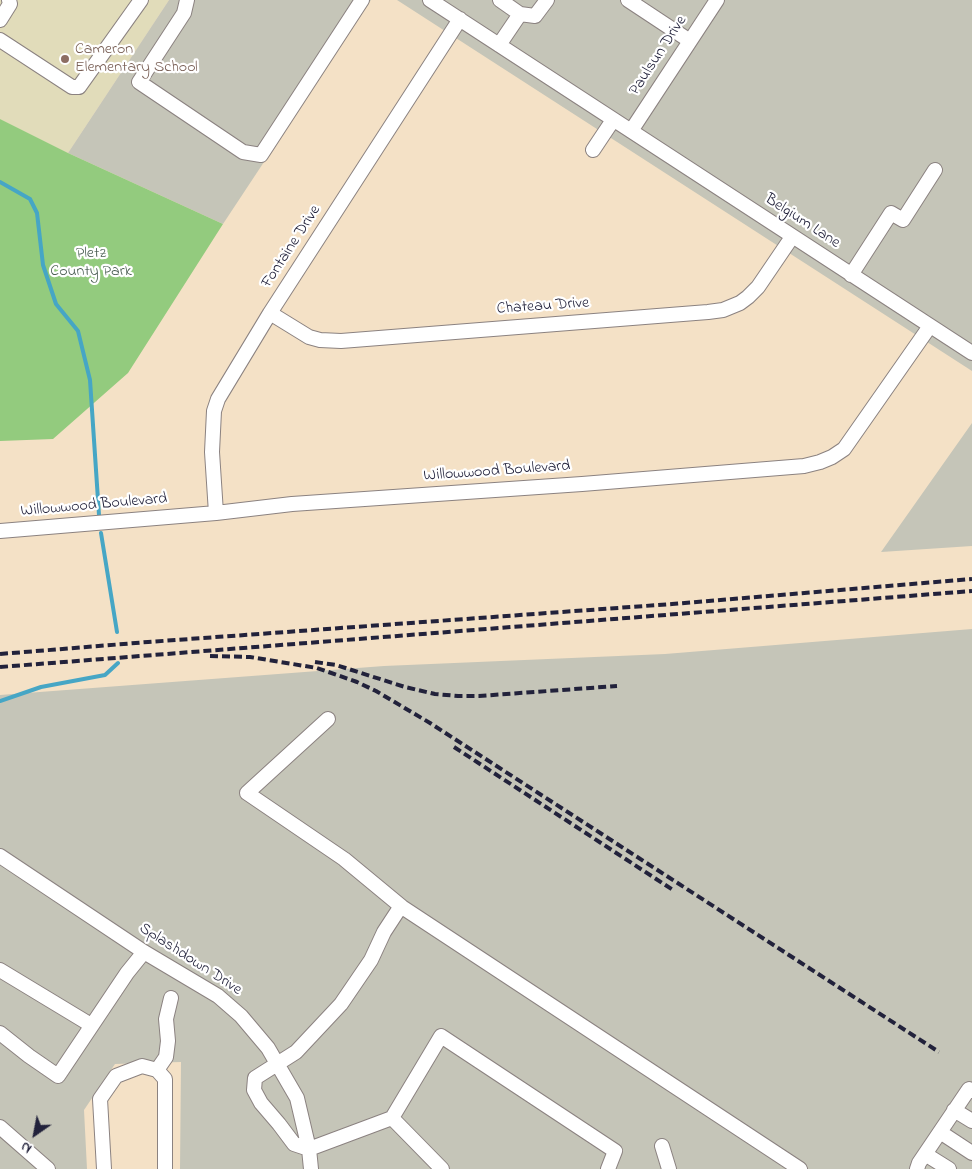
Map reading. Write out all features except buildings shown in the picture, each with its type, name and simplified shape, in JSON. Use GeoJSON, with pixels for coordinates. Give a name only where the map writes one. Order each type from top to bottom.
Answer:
{"type":"FeatureCollection","features":[{"type":"Feature","properties":{"kind":"street"},"geometry":{"type":"LineString","coordinates":[[0,20],[10,4],[9,0]]}},
{"type":"Feature","properties":{"kind":"street"},"geometry":{"type":"LineString","coordinates":[[0,40],[72,87],[79,87],[141,0]]}},
{"type":"Feature","properties":{"kind":"street"},"geometry":{"type":"LineString","coordinates":[[187,0],[184,13],[139,82],[243,152],[261,155],[362,0]]}},
{"type":"Feature","properties":{"kind":"street","name":"Belgium Lane"},"geometry":{"type":"LineString","coordinates":[[430,0],[972,354]]}},
{"type":"Feature","properties":{"kind":"street"},"geometry":{"type":"LineString","coordinates":[[500,0],[520,14],[535,16],[547,0]]}},
{"type":"Feature","properties":{"kind":"street"},"geometry":{"type":"LineString","coordinates":[[628,0],[690,41]]}},
{"type":"Feature","properties":{"kind":"street","name":"Paulsun Drive"},"geometry":{"type":"LineString","coordinates":[[630,131],[717,0]]}},
{"type":"Feature","properties":{"kind":"street"},"geometry":{"type":"LineString","coordinates":[[499,45],[520,14]]}},
{"type":"Feature","properties":{"kind":"street","name":"Fontaine Drive"},"geometry":{"type":"LineString","coordinates":[[216,513],[212,452],[214,411],[218,399],[270,313],[460,20]]}},
{"type":"Feature","properties":{"kind":"street"},"geometry":{"type":"LineString","coordinates":[[593,150],[613,120]]}},
{"type":"Feature","properties":{"kind":"street"},"geometry":{"type":"LineString","coordinates":[[851,275],[892,212],[903,220],[935,170]]}},
{"type":"Feature","properties":{"kind":"street","name":"Chateau Drive"},"geometry":{"type":"LineString","coordinates":[[270,313],[309,338],[341,341],[723,310],[740,303],[758,287],[792,236]]}},
{"type":"Feature","properties":{"kind":"street","name":"Willowwood Boulevard"},"geometry":{"type":"LineString","coordinates":[[0,531],[216,513],[292,504],[804,466],[832,458],[844,449],[930,326]]}},
{"type":"Feature","properties":{"kind":"street"},"geometry":{"type":"LineString","coordinates":[[328,719],[247,793],[344,859],[401,906],[800,1169]]}},
{"type":"Feature","properties":{"kind":"street","name":"Splashdown Drive"},"geometry":{"type":"LineString","coordinates":[[0,856],[144,952],[218,996],[256,1031],[277,1062],[297,1098],[309,1148],[311,1169]]}},
{"type":"Feature","properties":{"kind":"street"},"geometry":{"type":"LineString","coordinates":[[401,906],[384,932],[371,960],[341,1004],[296,1052],[277,1062],[255,1078],[254,1090],[260,1103],[294,1144],[309,1148],[392,1118],[441,1036],[615,1151],[608,1169]]}},
{"type":"Feature","properties":{"kind":"street"},"geometry":{"type":"LineString","coordinates":[[0,1033],[58,1076],[127,973],[144,952]]}},
{"type":"Feature","properties":{"kind":"street"},"geometry":{"type":"LineString","coordinates":[[0,970],[91,1025]]}},
{"type":"Feature","properties":{"kind":"street"},"geometry":{"type":"LineString","coordinates":[[157,1070],[166,1057],[168,1041],[166,1019],[171,998]]}},
{"type":"Feature","properties":{"kind":"street"},"geometry":{"type":"LineString","coordinates":[[104,1169],[100,1099],[116,1076],[142,1066],[157,1070],[165,1079],[165,1169]]}},
{"type":"Feature","properties":{"kind":"street"},"geometry":{"type":"LineString","coordinates":[[917,1169],[954,1110],[969,1089],[972,1091]]}},
{"type":"Feature","properties":{"kind":"street"},"geometry":{"type":"LineString","coordinates":[[954,1110],[972,1121]]}},
{"type":"Feature","properties":{"kind":"street"},"geometry":{"type":"LineString","coordinates":[[392,1118],[442,1169]]}},
{"type":"Feature","properties":{"kind":"street"},"geometry":{"type":"LineString","coordinates":[[0,1127],[48,1169]]}},
{"type":"Feature","properties":{"kind":"street"},"geometry":{"type":"LineString","coordinates":[[940,1132],[972,1154]]}},
{"type":"Feature","properties":{"kind":"street"},"geometry":{"type":"LineString","coordinates":[[662,1146],[669,1169]]}},
{"type":"Feature","properties":{"kind":"street"},"geometry":{"type":"LineString","coordinates":[[925,1154],[949,1169]]}},
{"type":"Feature","properties":{"kind":"shaded area","name":"Cameron Elementary School"},"geometry":{"type":"Polygon","coordinates":[[[0,0],[169,0],[68,153],[0,119],[0,0]]]}},
{"type":"Feature","properties":{"kind":"shaded area"},"geometry":{"type":"Polygon","coordinates":[[[169,0],[371,0],[223,224],[68,153],[169,0]]]}},
{"type":"Feature","properties":{"kind":"shaded area"},"geometry":{"type":"Polygon","coordinates":[[[397,0],[972,0],[972,371],[397,0]]]}},
{"type":"Feature","properties":{"kind":"shaded area"},"geometry":{"type":"Polygon","coordinates":[[[972,423],[972,546],[881,552],[972,423]]]}},
{"type":"Feature","properties":{"kind":"shaded area"},"geometry":{"type":"Polygon","coordinates":[[[972,629],[972,1169],[180,1169],[181,1062],[115,1064],[84,1110],[87,1169],[0,1169],[0,695],[384,666],[665,654],[972,629]]]}},
{"type":"Feature","properties":{"kind":"green space","name":"Pletz County Park"},"geometry":{"type":"Polygon","coordinates":[[[0,119],[68,153],[223,224],[128,373],[53,439],[0,441],[0,119]]]}},
{"type":"Feature","properties":{"kind":"waterway"},"geometry":{"type":"LineString","coordinates":[[0,182],[30,199],[37,213],[43,265],[56,304],[78,331],[90,380],[99,515]]}},
{"type":"Feature","properties":{"kind":"waterway"},"geometry":{"type":"LineString","coordinates":[[101,533],[117,632]]}},
{"type":"Feature","properties":{"kind":"waterway"},"geometry":{"type":"LineString","coordinates":[[0,701],[41,687],[105,675],[118,663]]}},
{"type":"Feature","properties":{"kind":"railway"},"geometry":{"type":"LineString","coordinates":[[0,654],[672,604],[972,579]]}},
{"type":"Feature","properties":{"kind":"railway"},"geometry":{"type":"LineString","coordinates":[[0,667],[972,591]]}},
{"type":"Feature","properties":{"kind":"railway"},"geometry":{"type":"LineString","coordinates":[[210,656],[250,657],[317,668],[376,691],[430,723],[939,1052]]}},
{"type":"Feature","properties":{"kind":"railway"},"geometry":{"type":"LineString","coordinates":[[315,662],[336,665],[405,687],[435,694],[458,696],[617,686]]}},
{"type":"Feature","properties":{"kind":"railway"},"geometry":{"type":"LineString","coordinates":[[454,747],[673,890]]}},
{"type":"Feature","properties":{"kind":"place","name":"Cameron Elementary School"},"geometry":{"type":"Point","coordinates":[65,59]}}]}
